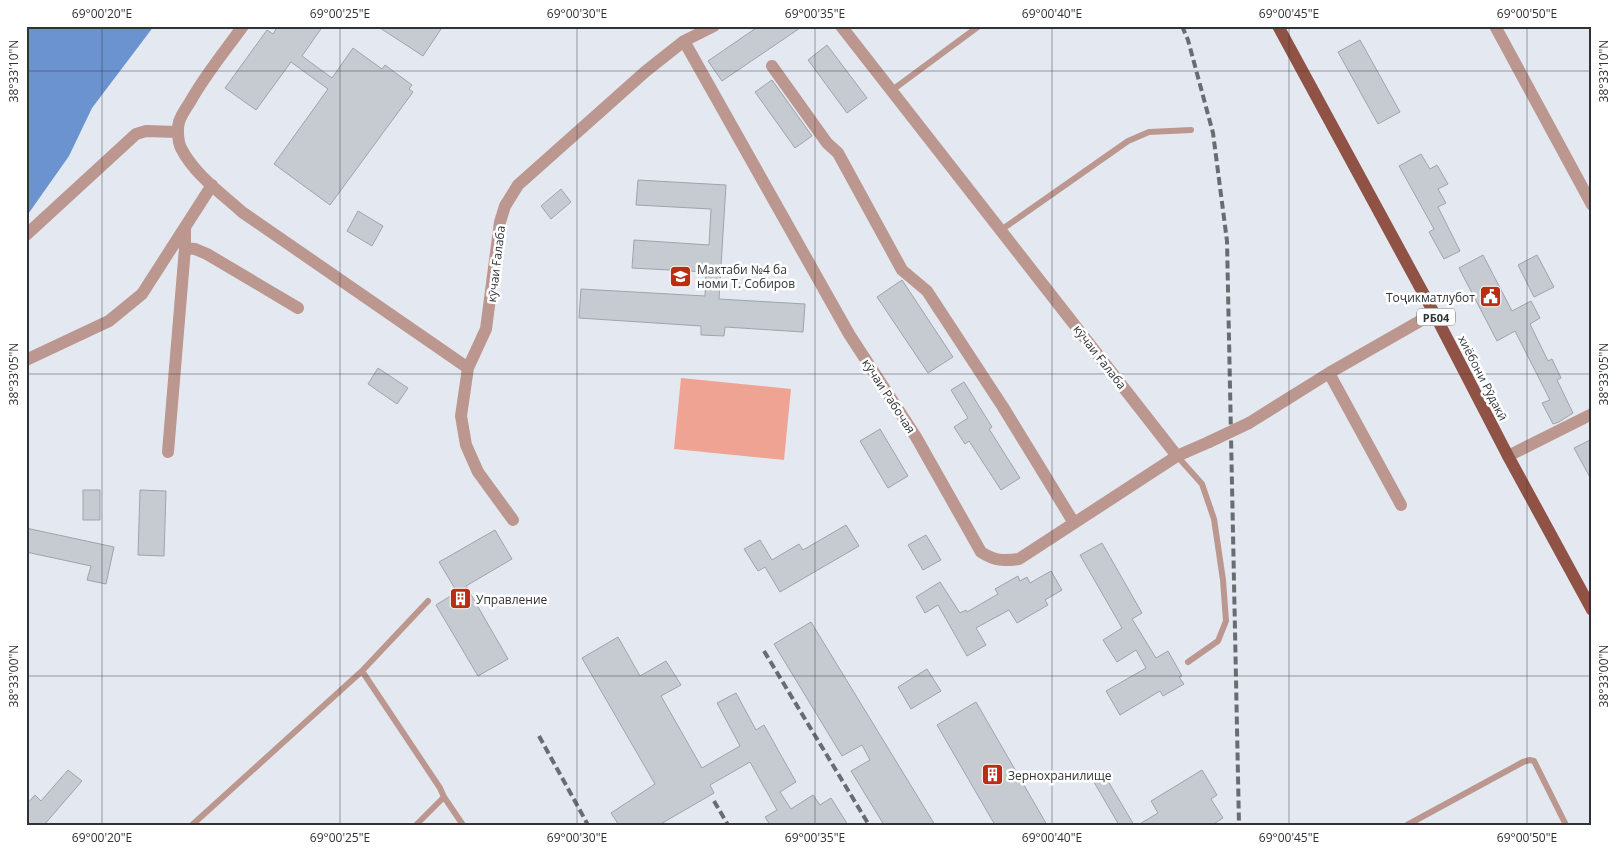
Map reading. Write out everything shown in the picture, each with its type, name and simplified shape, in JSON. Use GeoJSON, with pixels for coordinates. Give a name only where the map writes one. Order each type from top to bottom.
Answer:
{"type":"FeatureCollection","features":[{"type":"Feature","properties":{"kind":"main road","name":"хиёбони Рӯдакӣ"},"geometry":{"type":"LineString","coordinates":[[1278,26],[1592,610]]}},
{"type":"Feature","properties":{"kind":"street"},"geometry":{"type":"LineString","coordinates":[[243,26],[198,88],[181,116],[178,132],[180,147],[212,186],[242,212],[468,368]]}},
{"type":"Feature","properties":{"kind":"street","name":"кӯчаи Ғалаба"},"geometry":{"type":"LineString","coordinates":[[513,520],[478,472],[466,445],[461,416],[468,368],[486,329],[500,222],[505,206],[518,185],[646,71],[684,41],[714,26]]}},
{"type":"Feature","properties":{"kind":"street","name":"кӯчаи Ғалаба"},"geometry":{"type":"LineString","coordinates":[[841,26],[1177,456]]}},
{"type":"Feature","properties":{"kind":"street"},"geometry":{"type":"LineString","coordinates":[[1496,26],[1592,205]]}},
{"type":"Feature","properties":{"kind":"street","name":"кӯчаи Рабочая"},"geometry":{"type":"LineString","coordinates":[[684,41],[849,334],[916,437],[982,552],[992,559],[1019,559],[1177,456]]}},
{"type":"Feature","properties":{"kind":"street"},"geometry":{"type":"LineString","coordinates":[[772,66],[827,143],[838,153],[902,270],[928,291],[1003,407],[1074,524]]}},
{"type":"Feature","properties":{"kind":"street"},"geometry":{"type":"LineString","coordinates":[[26,235],[136,134],[146,131],[178,132]]}},
{"type":"Feature","properties":{"kind":"street"},"geometry":{"type":"LineString","coordinates":[[26,360],[109,321],[142,294],[212,186]]}},
{"type":"Feature","properties":{"kind":"street"},"geometry":{"type":"LineString","coordinates":[[168,452],[185,248],[185,227]]}},
{"type":"Feature","properties":{"kind":"street"},"geometry":{"type":"LineString","coordinates":[[185,248],[195,249],[207,254],[298,308]]}},
{"type":"Feature","properties":{"kind":"street"},"geometry":{"type":"LineString","coordinates":[[1177,456],[1249,423],[1434,313]]}},
{"type":"Feature","properties":{"kind":"street"},"geometry":{"type":"LineString","coordinates":[[1329,374],[1401,504]]}},
{"type":"Feature","properties":{"kind":"street"},"geometry":{"type":"LineString","coordinates":[[1508,456],[1592,414]]}},
{"type":"Feature","properties":{"kind":"lane"},"geometry":{"type":"LineString","coordinates":[[890,91],[979,26]]}},
{"type":"Feature","properties":{"kind":"lane"},"geometry":{"type":"LineString","coordinates":[[1001,230],[1128,141],[1149,132],[1191,130]]}},
{"type":"Feature","properties":{"kind":"lane"},"geometry":{"type":"LineString","coordinates":[[1177,456],[1202,484],[1214,519],[1223,580],[1226,621],[1218,641],[1188,662]]}},
{"type":"Feature","properties":{"kind":"lane"},"geometry":{"type":"LineString","coordinates":[[192,825],[362,671],[428,601]]}},
{"type":"Feature","properties":{"kind":"lane"},"geometry":{"type":"LineString","coordinates":[[362,671],[463,825]]}},
{"type":"Feature","properties":{"kind":"lane"},"geometry":{"type":"LineString","coordinates":[[1407,825],[1522,762],[1530,760],[1534,761],[1566,825]]}},
{"type":"Feature","properties":{"kind":"lane"},"geometry":{"type":"LineString","coordinates":[[416,825],[444,798]]}},
{"type":"Feature","properties":{"kind":"shaded area"},"geometry":{"type":"Polygon","coordinates":[[[681,378],[791,389],[784,460],[674,449],[681,378]]]}},
{"type":"Feature","properties":{"kind":"water"},"geometry":{"type":"Polygon","coordinates":[[[26,26],[154,26],[92,108],[69,156],[26,217],[26,26]]]}},
{"type":"Feature","properties":{"kind":"building"},"geometry":{"type":"Polygon","coordinates":[[[278,26],[323,26],[302,56],[332,78],[353,48],[382,69],[385,65],[412,85],[409,89],[413,92],[330,205],[274,164],[328,89],[291,62],[256,110],[225,88],[267,30],[273,34],[278,26]]]}},
{"type":"Feature","properties":{"kind":"building"},"geometry":{"type":"Polygon","coordinates":[[[377,26],[443,26],[423,56],[377,26]]]}},
{"type":"Feature","properties":{"kind":"building"},"geometry":{"type":"Polygon","coordinates":[[[759,26],[803,26],[722,81],[708,61],[759,26]]]}},
{"type":"Feature","properties":{"kind":"building"},"geometry":{"type":"Polygon","coordinates":[[[1360,40],[1400,112],[1378,124],[1338,52],[1360,40]]]}},
{"type":"Feature","properties":{"kind":"building"},"geometry":{"type":"Polygon","coordinates":[[[827,45],[867,98],[847,113],[808,60],[827,45]]]}},
{"type":"Feature","properties":{"kind":"building"},"geometry":{"type":"Polygon","coordinates":[[[772,80],[812,136],[795,148],[755,92],[772,80]]]}},
{"type":"Feature","properties":{"kind":"building"},"geometry":{"type":"Polygon","coordinates":[[[1421,154],[1430,169],[1437,165],[1448,184],[1438,189],[1446,203],[1438,207],[1460,251],[1444,259],[1429,232],[1434,229],[1399,166],[1421,154]]]}},
{"type":"Feature","properties":{"kind":"building"},"geometry":{"type":"Polygon","coordinates":[[[638,180],[726,185],[719,299],[805,304],[803,332],[725,327],[724,336],[701,335],[701,326],[579,318],[581,289],[705,296],[706,272],[632,268],[634,240],[709,245],[711,209],[636,205],[638,180]]]}},
{"type":"Feature","properties":{"kind":"building"},"geometry":{"type":"Polygon","coordinates":[[[561,189],[571,202],[551,219],[541,206],[561,189]]]}},
{"type":"Feature","properties":{"kind":"building"},"geometry":{"type":"Polygon","coordinates":[[[358,211],[383,226],[372,246],[347,231],[358,211]]]}},
{"type":"Feature","properties":{"kind":"building"},"geometry":{"type":"Polygon","coordinates":[[[1483,255],[1512,311],[1531,301],[1540,318],[1530,324],[1548,361],[1552,359],[1561,378],[1557,380],[1573,413],[1559,422],[1553,424],[1542,403],[1550,400],[1515,331],[1497,341],[1459,268],[1483,255]]]}},
{"type":"Feature","properties":{"kind":"building"},"geometry":{"type":"Polygon","coordinates":[[[1537,255],[1554,287],[1534,297],[1518,265],[1537,255]]]}},
{"type":"Feature","properties":{"kind":"building"},"geometry":{"type":"Polygon","coordinates":[[[902,280],[953,357],[928,373],[877,297],[902,280]]]}},
{"type":"Feature","properties":{"kind":"building"},"geometry":{"type":"Polygon","coordinates":[[[378,368],[408,388],[397,404],[368,384],[378,368]]]}},
{"type":"Feature","properties":{"kind":"building"},"geometry":{"type":"Polygon","coordinates":[[[964,382],[992,427],[989,429],[1020,478],[1001,490],[969,441],[965,444],[954,427],[968,418],[951,390],[964,382]]]}},
{"type":"Feature","properties":{"kind":"building"},"geometry":{"type":"Polygon","coordinates":[[[880,429],[908,476],[888,488],[860,441],[880,429]]]}},
{"type":"Feature","properties":{"kind":"building"},"geometry":{"type":"Polygon","coordinates":[[[1592,439],[1592,481],[1574,448],[1592,439]]]}},
{"type":"Feature","properties":{"kind":"building"},"geometry":{"type":"Polygon","coordinates":[[[83,490],[100,490],[100,520],[83,520],[83,490]]]}},
{"type":"Feature","properties":{"kind":"building"},"geometry":{"type":"Polygon","coordinates":[[[140,490],[166,491],[164,556],[138,555],[140,490]]]}},
{"type":"Feature","properties":{"kind":"building"},"geometry":{"type":"Polygon","coordinates":[[[846,525],[859,546],[780,592],[765,567],[758,571],[744,549],[760,540],[772,560],[799,544],[803,550],[846,525]]]}},
{"type":"Feature","properties":{"kind":"building"},"geometry":{"type":"Polygon","coordinates":[[[26,528],[114,547],[106,584],[87,580],[91,566],[26,552],[26,528]]]}},
{"type":"Feature","properties":{"kind":"building","name":"Управление"},"geometry":{"type":"Polygon","coordinates":[[[495,530],[512,559],[466,586],[508,659],[478,676],[436,605],[457,592],[439,562],[495,530]]]}},
{"type":"Feature","properties":{"kind":"building"},"geometry":{"type":"Polygon","coordinates":[[[926,535],[941,560],[923,570],[908,545],[926,535]]]}},
{"type":"Feature","properties":{"kind":"building"},"geometry":{"type":"Polygon","coordinates":[[[1102,543],[1142,613],[1132,619],[1156,658],[1168,651],[1182,676],[1179,677],[1184,684],[1163,696],[1160,691],[1120,715],[1106,691],[1146,668],[1136,650],[1117,662],[1103,640],[1122,628],[1080,555],[1102,543]]]}},
{"type":"Feature","properties":{"kind":"building"},"geometry":{"type":"Polygon","coordinates":[[[1051,571],[1062,590],[1045,600],[1048,605],[1017,623],[1009,610],[976,628],[986,645],[967,656],[938,605],[925,613],[916,597],[940,582],[960,613],[966,610],[967,612],[998,594],[995,589],[1018,576],[1020,581],[1027,577],[1030,583],[1051,571]]]}},
{"type":"Feature","properties":{"kind":"building"},"geometry":{"type":"Polygon","coordinates":[[[811,622],[935,825],[884,825],[851,771],[870,760],[862,745],[842,756],[774,644],[811,622]]]}},
{"type":"Feature","properties":{"kind":"building"},"geometry":{"type":"Polygon","coordinates":[[[618,637],[640,676],[666,661],[681,685],[661,696],[702,768],[740,746],[717,703],[736,693],[756,730],[764,725],[796,782],[780,792],[791,809],[813,795],[820,805],[831,798],[848,825],[770,825],[765,817],[777,810],[750,762],[710,785],[714,793],[659,825],[619,825],[611,813],[655,784],[582,658],[618,637]]]}},
{"type":"Feature","properties":{"kind":"building"},"geometry":{"type":"Polygon","coordinates":[[[927,669],[941,691],[911,709],[898,687],[927,669]]]}},
{"type":"Feature","properties":{"kind":"building","name":"Зернохранилище"},"geometry":{"type":"Polygon","coordinates":[[[976,702],[1047,825],[995,825],[937,725],[976,702]]]}},
{"type":"Feature","properties":{"kind":"building"},"geometry":{"type":"Polygon","coordinates":[[[68,770],[82,781],[44,825],[26,825],[26,805],[35,795],[41,801],[68,770]]]}},
{"type":"Feature","properties":{"kind":"building"},"geometry":{"type":"Polygon","coordinates":[[[1202,770],[1217,795],[1211,799],[1223,818],[1212,825],[1138,825],[1158,813],[1151,801],[1202,770]]]}},
{"type":"Feature","properties":{"kind":"building"},"geometry":{"type":"Polygon","coordinates":[[[1102,771],[1134,825],[1119,825],[1091,777],[1102,771]]]}},
{"type":"Feature","properties":{"kind":"railway"},"geometry":{"type":"LineString","coordinates":[[1182,26],[1188,40],[1213,133],[1227,241],[1239,825]]}},
{"type":"Feature","properties":{"kind":"railway"},"geometry":{"type":"LineString","coordinates":[[764,651],[869,825]]}},
{"type":"Feature","properties":{"kind":"railway"},"geometry":{"type":"LineString","coordinates":[[539,736],[588,825]]}},
{"type":"Feature","properties":{"kind":"railway"},"geometry":{"type":"LineString","coordinates":[[714,801],[728,825]]}},
{"type":"Feature","properties":{"kind":"place","name":"Мактаби №4 ба номи Т. Собиров"},"geometry":{"type":"Point","coordinates":[681,276]}},
{"type":"Feature","properties":{"kind":"place","name":"Тоҷикматлубот"},"geometry":{"type":"Point","coordinates":[1491,297]}},
{"type":"Feature","properties":{"kind":"place","name":"Управление"},"geometry":{"type":"Point","coordinates":[460,599]}},
{"type":"Feature","properties":{"kind":"place","name":"Зернохранилище"},"geometry":{"type":"Point","coordinates":[992,775]}}]}
